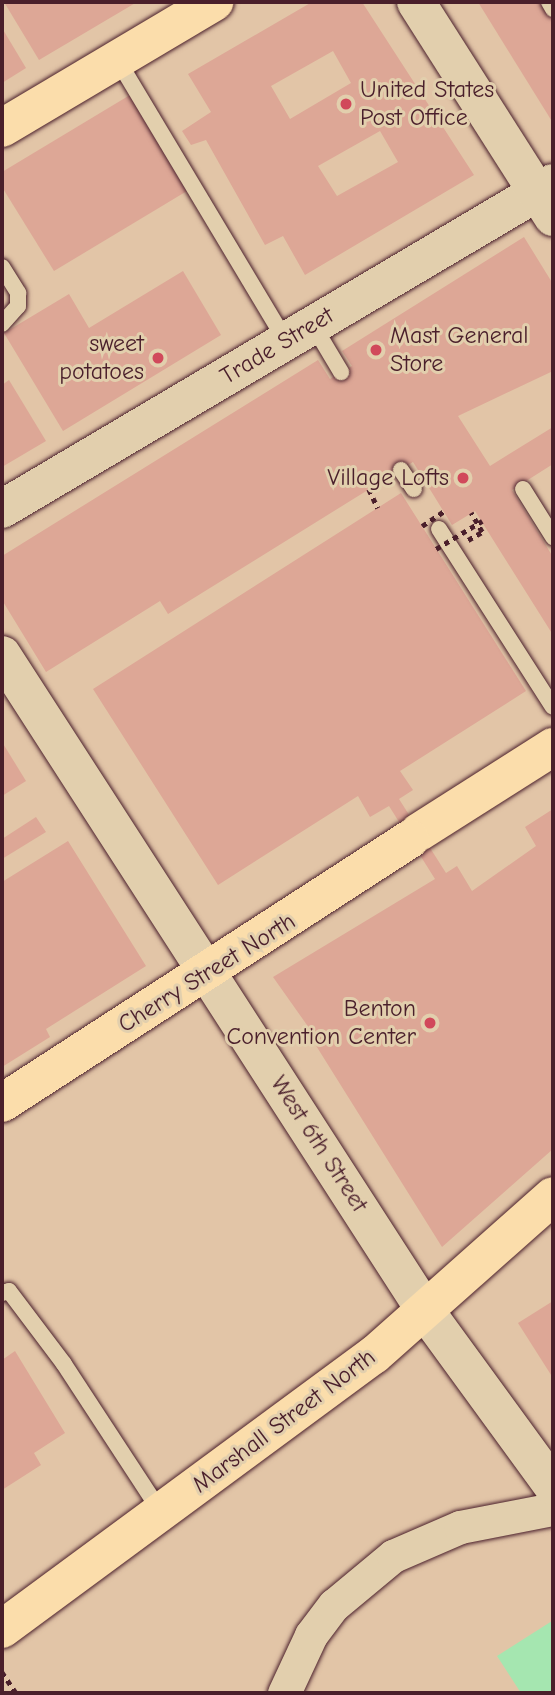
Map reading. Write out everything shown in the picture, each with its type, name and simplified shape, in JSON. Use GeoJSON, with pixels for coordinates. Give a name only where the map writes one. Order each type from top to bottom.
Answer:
{"type":"FeatureCollection","features":[{"type":"Feature","properties":{"kind":"main road"},"geometry":{"type":"LineString","coordinates":[[2,128],[214,2]]}},
{"type":"Feature","properties":{"kind":"main road","name":"Cherry Street North"},"geometry":{"type":"LineString","coordinates":[[2,1103],[553,747]]}},
{"type":"Feature","properties":{"kind":"main road","name":"Marshall Street North"},"geometry":{"type":"LineString","coordinates":[[2,1629],[426,1312],[553,1196]]}},
{"type":"Feature","properties":{"kind":"street"},"geometry":{"type":"LineString","coordinates":[[416,2],[548,197]]}},
{"type":"Feature","properties":{"kind":"street","name":"Trade Street"},"geometry":{"type":"LineString","coordinates":[[2,509],[299,333],[548,197]]}},
{"type":"Feature","properties":{"kind":"street","name":"West 6th Street"},"geometry":{"type":"LineString","coordinates":[[2,654],[426,1312],[553,1486]]}},
{"type":"Feature","properties":{"kind":"street"},"geometry":{"type":"LineString","coordinates":[[285,1690],[311,1635],[334,1605],[393,1556],[460,1527],[553,1509]]}},
{"type":"Feature","properties":{"kind":"lane"},"geometry":{"type":"LineString","coordinates":[[549,2],[553,9]]}},
{"type":"Feature","properties":{"kind":"lane"},"geometry":{"type":"LineString","coordinates":[[117,59],[299,333],[341,372]]}},
{"type":"Feature","properties":{"kind":"lane"},"geometry":{"type":"LineString","coordinates":[[2,267],[18,293],[18,306],[2,324]]}},
{"type":"Feature","properties":{"kind":"lane"},"geometry":{"type":"LineString","coordinates":[[523,489],[553,537]]}},
{"type":"Feature","properties":{"kind":"lane"},"geometry":{"type":"LineString","coordinates":[[439,528],[553,707]]}},
{"type":"Feature","properties":{"kind":"lane"},"geometry":{"type":"LineString","coordinates":[[2,1293],[9,1291],[64,1364],[161,1512]]}},
{"type":"Feature","properties":{"kind":"path"},"geometry":{"type":"LineString","coordinates":[[369,489],[378,508]]}},
{"type":"Feature","properties":{"kind":"path"},"geometry":{"type":"LineString","coordinates":[[422,526],[443,511]]}},
{"type":"Feature","properties":{"kind":"path"},"geometry":{"type":"LineString","coordinates":[[471,513],[479,523],[478,534]]}},
{"type":"Feature","properties":{"kind":"path"},"geometry":{"type":"LineString","coordinates":[[436,549],[479,523]]}},
{"type":"Feature","properties":{"kind":"path"},"geometry":{"type":"LineString","coordinates":[[2,1672],[16,1693]]}},
{"type":"Feature","properties":{"kind":"green space"},"geometry":{"type":"Polygon","coordinates":[[[552,1621],[553,1693],[521,1693],[497,1656],[552,1621]]]}},
{"type":"Feature","properties":{"kind":"building"},"geometry":{"type":"Polygon","coordinates":[[[4,2],[137,2],[39,60],[4,2]]]}},
{"type":"Feature","properties":{"kind":"building"},"geometry":{"type":"Polygon","coordinates":[[[312,2],[362,2],[474,175],[305,275],[283,236],[265,245],[206,140],[191,145],[182,131],[211,112],[188,74],[312,2]],[[333,51],[271,86],[290,119],[351,83],[333,51]],[[380,131],[318,166],[337,196],[398,162],[380,131]]]}},
{"type":"Feature","properties":{"kind":"building"},"geometry":{"type":"Polygon","coordinates":[[[478,2],[553,2],[553,123],[478,2]]]}},
{"type":"Feature","properties":{"kind":"building"},"geometry":{"type":"Polygon","coordinates":[[[2,28],[26,68],[2,83],[2,28]]]}},
{"type":"Feature","properties":{"kind":"building"},"geometry":{"type":"Polygon","coordinates":[[[130,95],[187,191],[54,271],[2,187],[2,172],[130,95]]]}},
{"type":"Feature","properties":{"kind":"building"},"geometry":{"type":"Polygon","coordinates":[[[524,237],[553,284],[553,371],[458,416],[490,466],[553,427],[553,464],[512,490],[553,557],[553,635],[475,511],[452,525],[413,462],[168,614],[160,601],[46,672],[2,600],[2,556],[318,360],[330,379],[352,366],[342,351],[524,237]]]}},
{"type":"Feature","properties":{"kind":"building"},"geometry":{"type":"Polygon","coordinates":[[[183,271],[221,335],[63,431],[4,333],[69,294],[89,328],[183,271]]]}},
{"type":"Feature","properties":{"kind":"building"},"geometry":{"type":"Polygon","coordinates":[[[9,380],[46,441],[2,467],[2,385],[9,380]]]}},
{"type":"Feature","properties":{"kind":"building"},"geometry":{"type":"Polygon","coordinates":[[[401,493],[526,691],[400,771],[413,790],[399,799],[446,873],[457,866],[472,891],[536,846],[525,827],[553,809],[553,1149],[442,1247],[315,1044],[319,1042],[273,977],[435,879],[389,806],[370,817],[358,796],[218,885],[93,689],[401,493]]]}},
{"type":"Feature","properties":{"kind":"building"},"geometry":{"type":"Polygon","coordinates":[[[2,742],[26,781],[2,796],[2,742]]]}},
{"type":"Feature","properties":{"kind":"building"},"geometry":{"type":"Polygon","coordinates":[[[36,817],[46,832],[2,859],[2,839],[36,817]]]}},
{"type":"Feature","properties":{"kind":"building"},"geometry":{"type":"Polygon","coordinates":[[[68,841],[146,966],[46,1029],[50,1037],[2,1067],[2,882],[68,841]]]}},
{"type":"Feature","properties":{"kind":"building"},"geometry":{"type":"Polygon","coordinates":[[[553,1301],[553,1378],[518,1323],[553,1301]]]}},
{"type":"Feature","properties":{"kind":"building"},"geometry":{"type":"Polygon","coordinates":[[[15,1351],[65,1433],[34,1453],[41,1465],[2,1490],[2,1360],[15,1351]]]}},
{"type":"Feature","properties":{"kind":"place","name":"United States Post Office"},"geometry":{"type":"Point","coordinates":[346,104]}},
{"type":"Feature","properties":{"kind":"place","name":"Mast General Store"},"geometry":{"type":"Point","coordinates":[376,350]}},
{"type":"Feature","properties":{"kind":"place","name":"sweet potatoes"},"geometry":{"type":"Point","coordinates":[158,358]}},
{"type":"Feature","properties":{"kind":"place","name":"Village Lofts"},"geometry":{"type":"Point","coordinates":[463,478]}},
{"type":"Feature","properties":{"kind":"place","name":"Benton Convention Center"},"geometry":{"type":"Point","coordinates":[430,1023]}}]}
